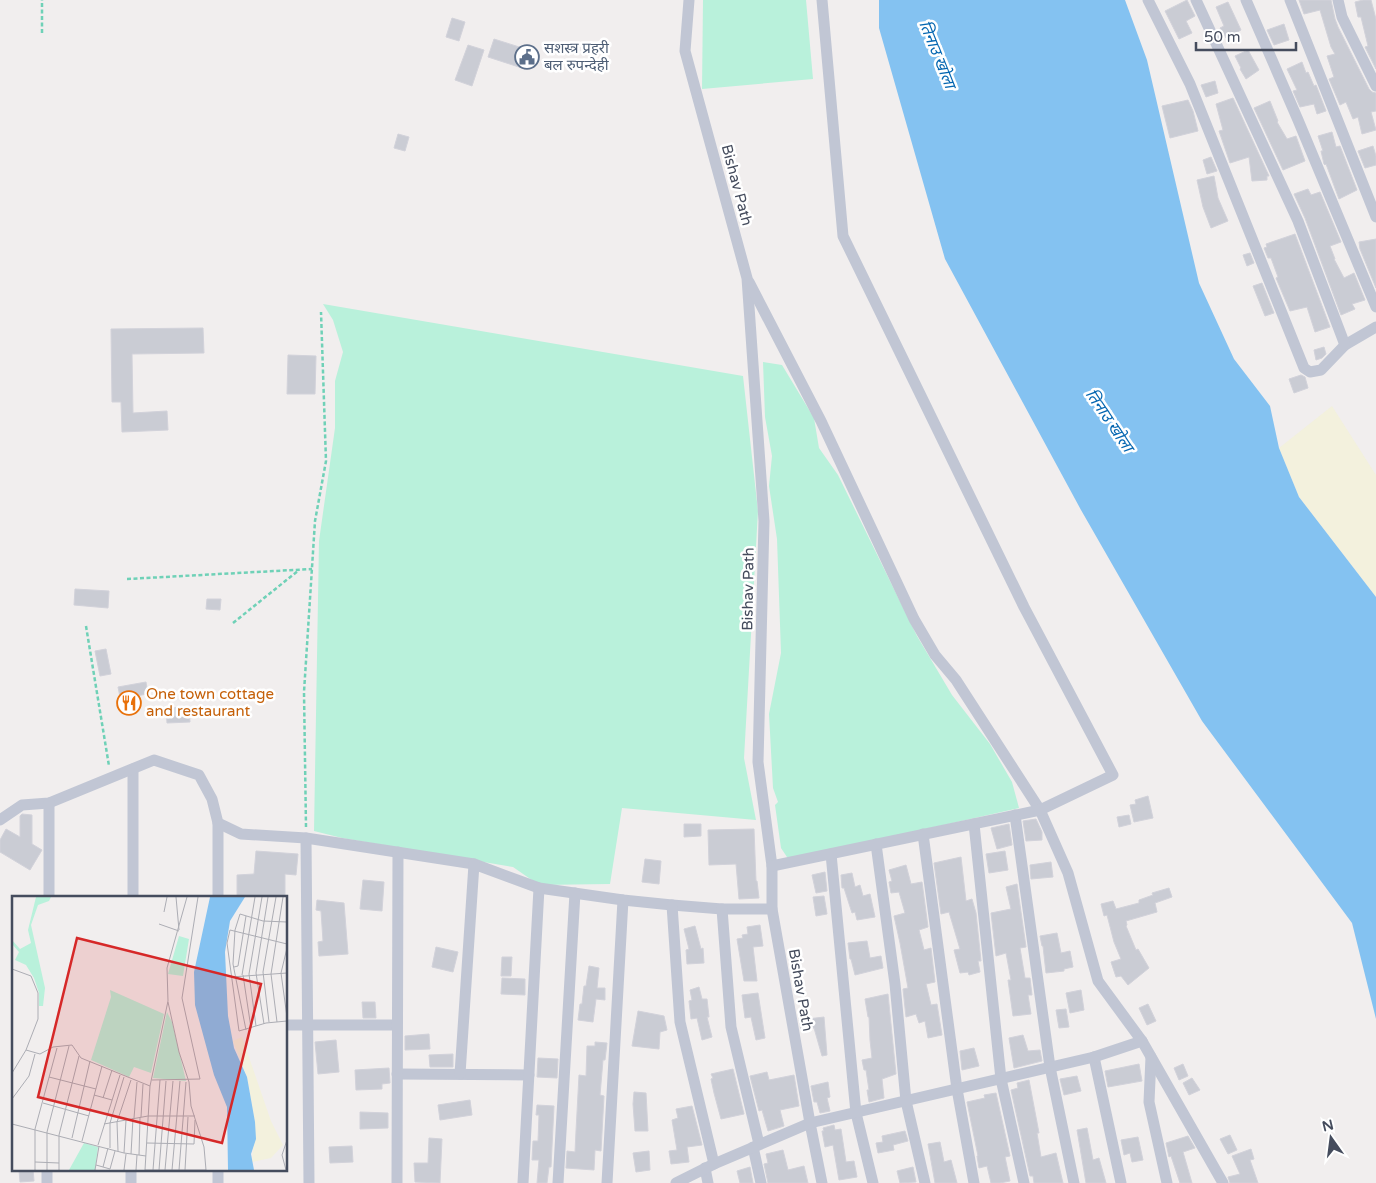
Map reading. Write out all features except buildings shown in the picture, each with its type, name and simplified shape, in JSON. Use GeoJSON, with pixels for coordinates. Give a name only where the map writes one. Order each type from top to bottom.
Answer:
{"type":"FeatureCollection","features":[{"type":"Feature","properties":{"kind":"street","name":"Bishav Path"},"geometry":{"type":"LineString","coordinates":[[689,0],[686,51],[747,278],[764,521],[758,762],[772,866],[772,909],[822,1183]]}},
{"type":"Feature","properties":{"kind":"street"},"geometry":{"type":"LineString","coordinates":[[772,866],[1040,810],[1113,775],[1024,607],[843,236],[822,0]]}},
{"type":"Feature","properties":{"kind":"street"},"geometry":{"type":"LineString","coordinates":[[1149,0],[1190,84],[1304,368],[1310,372],[1321,370],[1345,345],[1376,327]]}},
{"type":"Feature","properties":{"kind":"street"},"geometry":{"type":"LineString","coordinates":[[1196,0],[1298,221],[1345,345]]}},
{"type":"Feature","properties":{"kind":"street"},"geometry":{"type":"LineString","coordinates":[[1246,0],[1376,307]]}},
{"type":"Feature","properties":{"kind":"street"},"geometry":{"type":"LineString","coordinates":[[1290,0],[1376,217]]}},
{"type":"Feature","properties":{"kind":"street"},"geometry":{"type":"LineString","coordinates":[[1338,0],[1342,18],[1376,86]]}},
{"type":"Feature","properties":{"kind":"street"},"geometry":{"type":"LineString","coordinates":[[747,278],[821,421],[914,619],[935,655],[956,680],[1040,810],[1068,873],[1098,981],[1142,1041],[1223,1183]]}},
{"type":"Feature","properties":{"kind":"street"},"geometry":{"type":"LineString","coordinates":[[0,820],[22,805],[49,803],[154,760],[200,775],[212,799],[218,823],[218,896]]}},
{"type":"Feature","properties":{"kind":"street"},"geometry":{"type":"LineString","coordinates":[[132,769],[133,896]]}},
{"type":"Feature","properties":{"kind":"street"},"geometry":{"type":"LineString","coordinates":[[49,803],[49,896]]}},
{"type":"Feature","properties":{"kind":"street"},"geometry":{"type":"LineString","coordinates":[[1015,815],[1050,1067],[1074,1183]]}},
{"type":"Feature","properties":{"kind":"street"},"geometry":{"type":"LineString","coordinates":[[218,823],[240,834],[306,838],[474,864],[539,888],[672,905],[722,909],[772,909]]}},
{"type":"Feature","properties":{"kind":"street"},"geometry":{"type":"LineString","coordinates":[[974,824],[1000,1079],[1024,1183]]}},
{"type":"Feature","properties":{"kind":"street"},"geometry":{"type":"LineString","coordinates":[[923,834],[957,1089],[974,1183]]}},
{"type":"Feature","properties":{"kind":"street"},"geometry":{"type":"LineString","coordinates":[[306,838],[309,1183]]}},
{"type":"Feature","properties":{"kind":"street"},"geometry":{"type":"LineString","coordinates":[[876,844],[895,984],[906,1101],[925,1183]]}},
{"type":"Feature","properties":{"kind":"street"},"geometry":{"type":"LineString","coordinates":[[397,1183],[398,852]]}},
{"type":"Feature","properties":{"kind":"street"},"geometry":{"type":"LineString","coordinates":[[831,854],[856,1113],[873,1183]]}},
{"type":"Feature","properties":{"kind":"street"},"geometry":{"type":"LineString","coordinates":[[460,1074],[474,864]]}},
{"type":"Feature","properties":{"kind":"street"},"geometry":{"type":"LineString","coordinates":[[523,1183],[539,888]]}},
{"type":"Feature","properties":{"kind":"street"},"geometry":{"type":"LineString","coordinates":[[558,1183],[575,893]]}},
{"type":"Feature","properties":{"kind":"street"},"geometry":{"type":"LineString","coordinates":[[607,1183],[624,900]]}},
{"type":"Feature","properties":{"kind":"street"},"geometry":{"type":"LineString","coordinates":[[672,905],[680,1022],[710,1166],[708,1183]]}},
{"type":"Feature","properties":{"kind":"street"},"geometry":{"type":"LineString","coordinates":[[722,909],[732,1027],[756,1145],[761,1183]]}},
{"type":"Feature","properties":{"kind":"street"},"geometry":{"type":"LineString","coordinates":[[288,1025],[397,1025]]}},
{"type":"Feature","properties":{"kind":"street"},"geometry":{"type":"LineString","coordinates":[[676,1183],[756,1145],[810,1124],[1094,1057],[1142,1041]]}},
{"type":"Feature","properties":{"kind":"street"},"geometry":{"type":"LineString","coordinates":[[1094,1057],[1121,1183]]}},
{"type":"Feature","properties":{"kind":"street"},"geometry":{"type":"LineString","coordinates":[[1151,1058],[1149,1102],[1167,1183]]}},
{"type":"Feature","properties":{"kind":"street"},"geometry":{"type":"LineString","coordinates":[[397,1074],[529,1075]]}},
{"type":"Feature","properties":{"kind":"street"},"geometry":{"type":"LineString","coordinates":[[47,1170],[47,1183]]}},
{"type":"Feature","properties":{"kind":"street"},"geometry":{"type":"LineString","coordinates":[[131,1183],[132,1170]]}},
{"type":"Feature","properties":{"kind":"street"},"geometry":{"type":"LineString","coordinates":[[218,1170],[218,1183]]}},
{"type":"Feature","properties":{"kind":"path"},"geometry":{"type":"LineString","coordinates":[[42,0],[42,33]]}},
{"type":"Feature","properties":{"kind":"path"},"geometry":{"type":"LineString","coordinates":[[306,838],[304,692],[316,521],[326,461],[321,312]]}},
{"type":"Feature","properties":{"kind":"path"},"geometry":{"type":"LineString","coordinates":[[128,580],[312,569]]}},
{"type":"Feature","properties":{"kind":"path"},"geometry":{"type":"LineString","coordinates":[[233,623],[300,570]]}},
{"type":"Feature","properties":{"kind":"path"},"geometry":{"type":"LineString","coordinates":[[86,626],[111,778]]}},
{"type":"Feature","properties":{"kind":"green space"},"geometry":{"type":"Polygon","coordinates":[[[703,0],[806,0],[813,79],[702,89],[703,0]]]}},
{"type":"Feature","properties":{"kind":"green space"},"geometry":{"type":"Polygon","coordinates":[[[323,304],[743,376],[758,511],[744,758],[756,820],[622,808],[610,884],[539,885],[513,867],[342,838],[314,831],[319,541],[335,428],[335,381],[343,352],[333,320],[323,304]]]}},
{"type":"Feature","properties":{"kind":"green space"},"geometry":{"type":"Polygon","coordinates":[[[763,362],[782,365],[814,418],[819,448],[838,475],[917,636],[952,695],[990,744],[1012,782],[1019,808],[793,859],[787,857],[781,848],[775,805],[778,802],[773,788],[769,714],[781,653],[777,539],[769,486],[772,456],[765,417],[763,362]]]}},
{"type":"Feature","properties":{"kind":"sand"},"geometry":{"type":"Polygon","coordinates":[[[1332,406],[1376,475],[1376,597],[1299,497],[1279,448],[1332,406]]]}},
{"type":"Feature","properties":{"kind":"water","name":"तिनाउ खोला"},"geometry":{"type":"Polygon","coordinates":[[[879,0],[1125,0],[1147,60],[1199,283],[1234,359],[1270,406],[1279,448],[1299,497],[1376,597],[1376,1019],[1352,923],[1202,721],[1081,510],[945,259],[879,28],[879,0]]]}},
{"type":"Feature","properties":{"kind":"place","name":"सशस्त्र प्रहरी बल रुपन्देही"},"geometry":{"type":"Point","coordinates":[527,57]}},
{"type":"Feature","properties":{"kind":"place","name":"One town cottage and restaurant"},"geometry":{"type":"Point","coordinates":[129,703]}}]}
